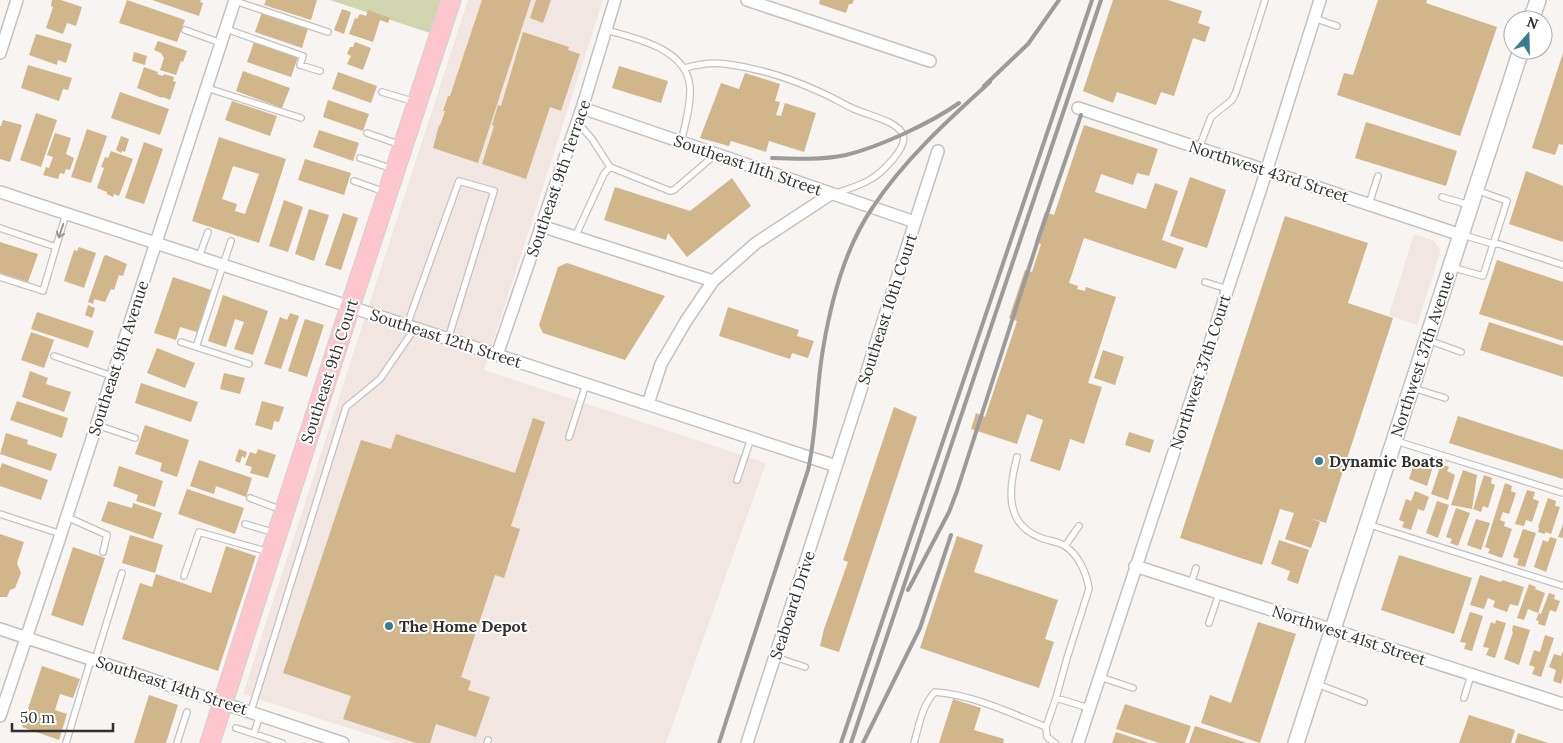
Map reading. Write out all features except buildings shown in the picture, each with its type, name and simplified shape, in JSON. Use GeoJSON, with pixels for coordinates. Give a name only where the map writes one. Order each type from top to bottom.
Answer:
{"type":"FeatureCollection","features":[{"type":"Feature","properties":{"kind":"main road","name":"Southeast 9th Court"},"geometry":{"type":"LineString","coordinates":[[210,743],[451,0]]}},
{"type":"Feature","properties":{"kind":"street"},"geometry":{"type":"LineString","coordinates":[[0,52],[5,22],[17,0]]}},
{"type":"Feature","properties":{"kind":"street","name":"Southeast 9th Avenue"},"geometry":{"type":"LineString","coordinates":[[0,716],[62,534],[235,0]]}},
{"type":"Feature","properties":{"kind":"street","name":"Southeast 9th Terrace"},"geometry":{"type":"LineString","coordinates":[[497,355],[582,108],[615,0]]}},
{"type":"Feature","properties":{"kind":"street"},"geometry":{"type":"LineString","coordinates":[[747,0],[930,61]]}},
{"type":"Feature","properties":{"kind":"street","name":"Northwest 37th Court"},"geometry":{"type":"LineString","coordinates":[[1078,743],[1320,0]]}},
{"type":"Feature","properties":{"kind":"street","name":"Northwest 37th Avenue"},"geometry":{"type":"LineString","coordinates":[[1296,743],[1519,60]]}},
{"type":"Feature","properties":{"kind":"street","name":"Southeast 11th Street"},"geometry":{"type":"LineString","coordinates":[[582,108],[915,222]]}},
{"type":"Feature","properties":{"kind":"street","name":"Northwest 43rd Street"},"geometry":{"type":"LineString","coordinates":[[1078,108],[1461,235]]}},
{"type":"Feature","properties":{"kind":"street","name":"Southeast 10th Court"},"geometry":{"type":"LineString","coordinates":[[836,466],[938,151]]}},
{"type":"Feature","properties":{"kind":"street","name":"Southeast 12th Street"},"geometry":{"type":"LineString","coordinates":[[0,192],[836,466]]}},
{"type":"Feature","properties":{"kind":"street"},"geometry":{"type":"LineString","coordinates":[[648,404],[661,364],[713,281],[756,243],[831,194]]}},
{"type":"Feature","properties":{"kind":"street"},"geometry":{"type":"LineString","coordinates":[[541,226],[713,281]]}},
{"type":"Feature","properties":{"kind":"street","name":"Seaboard Drive"},"geometry":{"type":"LineString","coordinates":[[747,743],[836,466]]}},
{"type":"Feature","properties":{"kind":"street","name":"Northwest 41st Street"},"geometry":{"type":"LineString","coordinates":[[1135,566],[1563,704]]}},
{"type":"Feature","properties":{"kind":"street","name":"Southeast 14th Street"},"geometry":{"type":"LineString","coordinates":[[0,629],[343,743]]}},
{"type":"Feature","properties":{"kind":"lane"},"geometry":{"type":"LineString","coordinates":[[235,0],[328,32]]}},
{"type":"Feature","properties":{"kind":"lane"},"geometry":{"type":"LineString","coordinates":[[1199,148],[1211,116],[1232,100],[1236,92],[1265,0]]}},
{"type":"Feature","properties":{"kind":"lane"},"geometry":{"type":"LineString","coordinates":[[1314,18],[1337,26]]}},
{"type":"Feature","properties":{"kind":"lane"},"geometry":{"type":"LineString","coordinates":[[226,29],[303,56],[300,65],[320,72]]}},
{"type":"Feature","properties":{"kind":"lane"},"geometry":{"type":"LineString","coordinates":[[184,30],[221,43]]}},
{"type":"Feature","properties":{"kind":"lane"},"geometry":{"type":"LineString","coordinates":[[606,30],[645,42],[674,58],[685,68],[690,90],[681,142]]}},
{"type":"Feature","properties":{"kind":"lane"},"geometry":{"type":"LineString","coordinates":[[685,68],[707,62],[761,71],[819,91],[855,109],[893,124],[903,133],[904,140],[902,146],[888,166],[872,179],[831,194]]}},
{"type":"Feature","properties":{"kind":"lane"},"geometry":{"type":"LineString","coordinates":[[206,88],[301,118]]}},
{"type":"Feature","properties":{"kind":"lane"},"geometry":{"type":"LineString","coordinates":[[382,92],[418,102]]}},
{"type":"Feature","properties":{"kind":"lane"},"geometry":{"type":"LineString","coordinates":[[577,122],[592,139],[610,167],[670,191],[674,190],[716,154]]}},
{"type":"Feature","properties":{"kind":"lane"},"geometry":{"type":"LineString","coordinates":[[367,133],[403,146]]}},
{"type":"Feature","properties":{"kind":"lane"},"geometry":{"type":"LineString","coordinates":[[360,158],[395,170]]}},
{"type":"Feature","properties":{"kind":"lane"},"geometry":{"type":"LineString","coordinates":[[574,237],[604,174],[610,167]]}},
{"type":"Feature","properties":{"kind":"lane"},"geometry":{"type":"LineString","coordinates":[[1369,204],[1378,176]]}},
{"type":"Feature","properties":{"kind":"lane"},"geometry":{"type":"LineString","coordinates":[[254,734],[255,713],[346,407],[380,379],[411,327],[459,180],[494,191],[448,339]]}},
{"type":"Feature","properties":{"kind":"lane"},"geometry":{"type":"LineString","coordinates":[[354,181],[388,193]]}},
{"type":"Feature","properties":{"kind":"lane"},"geometry":{"type":"LineString","coordinates":[[1450,267],[1483,276],[1508,201],[1476,190]]}},
{"type":"Feature","properties":{"kind":"lane"},"geometry":{"type":"LineString","coordinates":[[1442,197],[1470,205]]}},
{"type":"Feature","properties":{"kind":"lane"},"geometry":{"type":"LineString","coordinates":[[0,277],[43,291],[66,214]]}},
{"type":"Feature","properties":{"kind":"lane"},"geometry":{"type":"LineString","coordinates":[[0,228],[56,247]]}},
{"type":"Feature","properties":{"kind":"lane"},"geometry":{"type":"LineString","coordinates":[[199,257],[208,232]]}},
{"type":"Feature","properties":{"kind":"lane"},"geometry":{"type":"LineString","coordinates":[[1461,235],[1493,244],[1500,244],[1563,264]]}},
{"type":"Feature","properties":{"kind":"lane"},"geometry":{"type":"LineString","coordinates":[[196,347],[231,240]]}},
{"type":"Feature","properties":{"kind":"lane"},"geometry":{"type":"LineString","coordinates":[[1205,282],[1227,289]]}},
{"type":"Feature","properties":{"kind":"lane"},"geometry":{"type":"LineString","coordinates":[[1427,340],[1461,352]]}},
{"type":"Feature","properties":{"kind":"lane"},"geometry":{"type":"LineString","coordinates":[[181,342],[249,364]]}},
{"type":"Feature","properties":{"kind":"lane"},"geometry":{"type":"LineString","coordinates":[[54,356],[112,376]]}},
{"type":"Feature","properties":{"kind":"lane"},"geometry":{"type":"LineString","coordinates":[[569,437],[586,384]]}},
{"type":"Feature","properties":{"kind":"lane"},"geometry":{"type":"LineString","coordinates":[[1411,387],[1445,398]]}},
{"type":"Feature","properties":{"kind":"lane"},"geometry":{"type":"LineString","coordinates":[[97,425],[135,438]]}},
{"type":"Feature","properties":{"kind":"lane"},"geometry":{"type":"LineString","coordinates":[[737,480],[751,438]]}},
{"type":"Feature","properties":{"kind":"lane"},"geometry":{"type":"LineString","coordinates":[[1394,440],[1563,493]]}},
{"type":"Feature","properties":{"kind":"lane"},"geometry":{"type":"LineString","coordinates":[[1017,457],[1012,477],[1011,503],[1021,527],[1038,537],[1065,546],[1080,562],[1088,578],[1089,589],[1046,727],[1047,738],[1055,743]]}},
{"type":"Feature","properties":{"kind":"lane"},"geometry":{"type":"LineString","coordinates":[[250,498],[284,510]]}},
{"type":"Feature","properties":{"kind":"lane"},"geometry":{"type":"LineString","coordinates":[[0,514],[62,534]]}},
{"type":"Feature","properties":{"kind":"lane"},"geometry":{"type":"LineString","coordinates":[[67,517],[107,535],[103,552]]}},
{"type":"Feature","properties":{"kind":"lane"},"geometry":{"type":"LineString","coordinates":[[1367,523],[1563,586]]}},
{"type":"Feature","properties":{"kind":"lane"},"geometry":{"type":"LineString","coordinates":[[245,524],[277,533]]}},
{"type":"Feature","properties":{"kind":"lane"},"geometry":{"type":"LineString","coordinates":[[1065,546],[1079,526]]}},
{"type":"Feature","properties":{"kind":"lane"},"geometry":{"type":"LineString","coordinates":[[184,576],[199,532],[271,553]]}},
{"type":"Feature","properties":{"kind":"lane"},"geometry":{"type":"LineString","coordinates":[[1191,584],[1196,568]]}},
{"type":"Feature","properties":{"kind":"lane"},"geometry":{"type":"LineString","coordinates":[[66,743],[122,573]]}},
{"type":"Feature","properties":{"kind":"lane"},"geometry":{"type":"LineString","coordinates":[[1209,623],[1219,593]]}},
{"type":"Feature","properties":{"kind":"lane"},"geometry":{"type":"LineString","coordinates":[[775,657],[805,667]]}},
{"type":"Feature","properties":{"kind":"lane"},"geometry":{"type":"LineString","coordinates":[[1464,698],[1471,675]]}},
{"type":"Feature","properties":{"kind":"lane"},"geometry":{"type":"LineString","coordinates":[[1100,677],[1133,688]]}},
{"type":"Feature","properties":{"kind":"lane"},"geometry":{"type":"LineString","coordinates":[[1315,684],[1364,702]]}},
{"type":"Feature","properties":{"kind":"lane"},"geometry":{"type":"LineString","coordinates":[[914,743],[928,699],[935,692],[970,698],[1046,727]]}},
{"type":"Feature","properties":{"kind":"lane"},"geometry":{"type":"LineString","coordinates":[[1056,698],[1090,708]]}},
{"type":"Feature","properties":{"kind":"lane"},"geometry":{"type":"LineString","coordinates":[[177,743],[187,712]]}},
{"type":"Feature","properties":{"kind":"lane"},"geometry":{"type":"LineString","coordinates":[[236,728],[282,743]]}},
{"type":"Feature","properties":{"kind":"shaded area"},"geometry":{"type":"Polygon","coordinates":[[[468,0],[603,0],[484,370],[766,463],[666,743],[395,743],[243,694],[468,0]]]}},
{"type":"Feature","properties":{"kind":"shaded area"},"geometry":{"type":"Polygon","coordinates":[[[1414,234],[1434,241],[1440,253],[1417,325],[1389,315],[1414,234]]]}},
{"type":"Feature","properties":{"kind":"green space"},"geometry":{"type":"Polygon","coordinates":[[[330,0],[441,0],[430,33],[330,0]]]}},
{"type":"Feature","properties":{"kind":"railway"},"geometry":{"type":"LineString","coordinates":[[984,86],[1028,44],[1059,0]]}},
{"type":"Feature","properties":{"kind":"railway"},"geometry":{"type":"LineString","coordinates":[[841,743],[1092,0]]}},
{"type":"Feature","properties":{"kind":"railway"},"geometry":{"type":"LineString","coordinates":[[851,743],[1101,0]]}},
{"type":"Feature","properties":{"kind":"railway"},"geometry":{"type":"LineString","coordinates":[[719,743],[808,470],[826,331],[840,275],[854,239],[873,207],[898,173],[943,126],[990,82]]}},
{"type":"Feature","properties":{"kind":"railway"},"geometry":{"type":"LineString","coordinates":[[772,158],[828,158],[846,155],[889,140],[920,126],[959,103]]}},
{"type":"Feature","properties":{"kind":"railway"},"geometry":{"type":"LineString","coordinates":[[908,590],[949,512],[957,491],[1039,237],[1081,115]]}},
{"type":"Feature","properties":{"kind":"railway"},"geometry":{"type":"LineString","coordinates":[[863,743],[920,628],[951,535]]}},
{"type":"Feature","properties":{"kind":"place","name":"Dynamic Boats"},"geometry":{"type":"Point","coordinates":[1319,461]}},
{"type":"Feature","properties":{"kind":"place","name":"The Home Depot"},"geometry":{"type":"Point","coordinates":[389,626]}}]}
